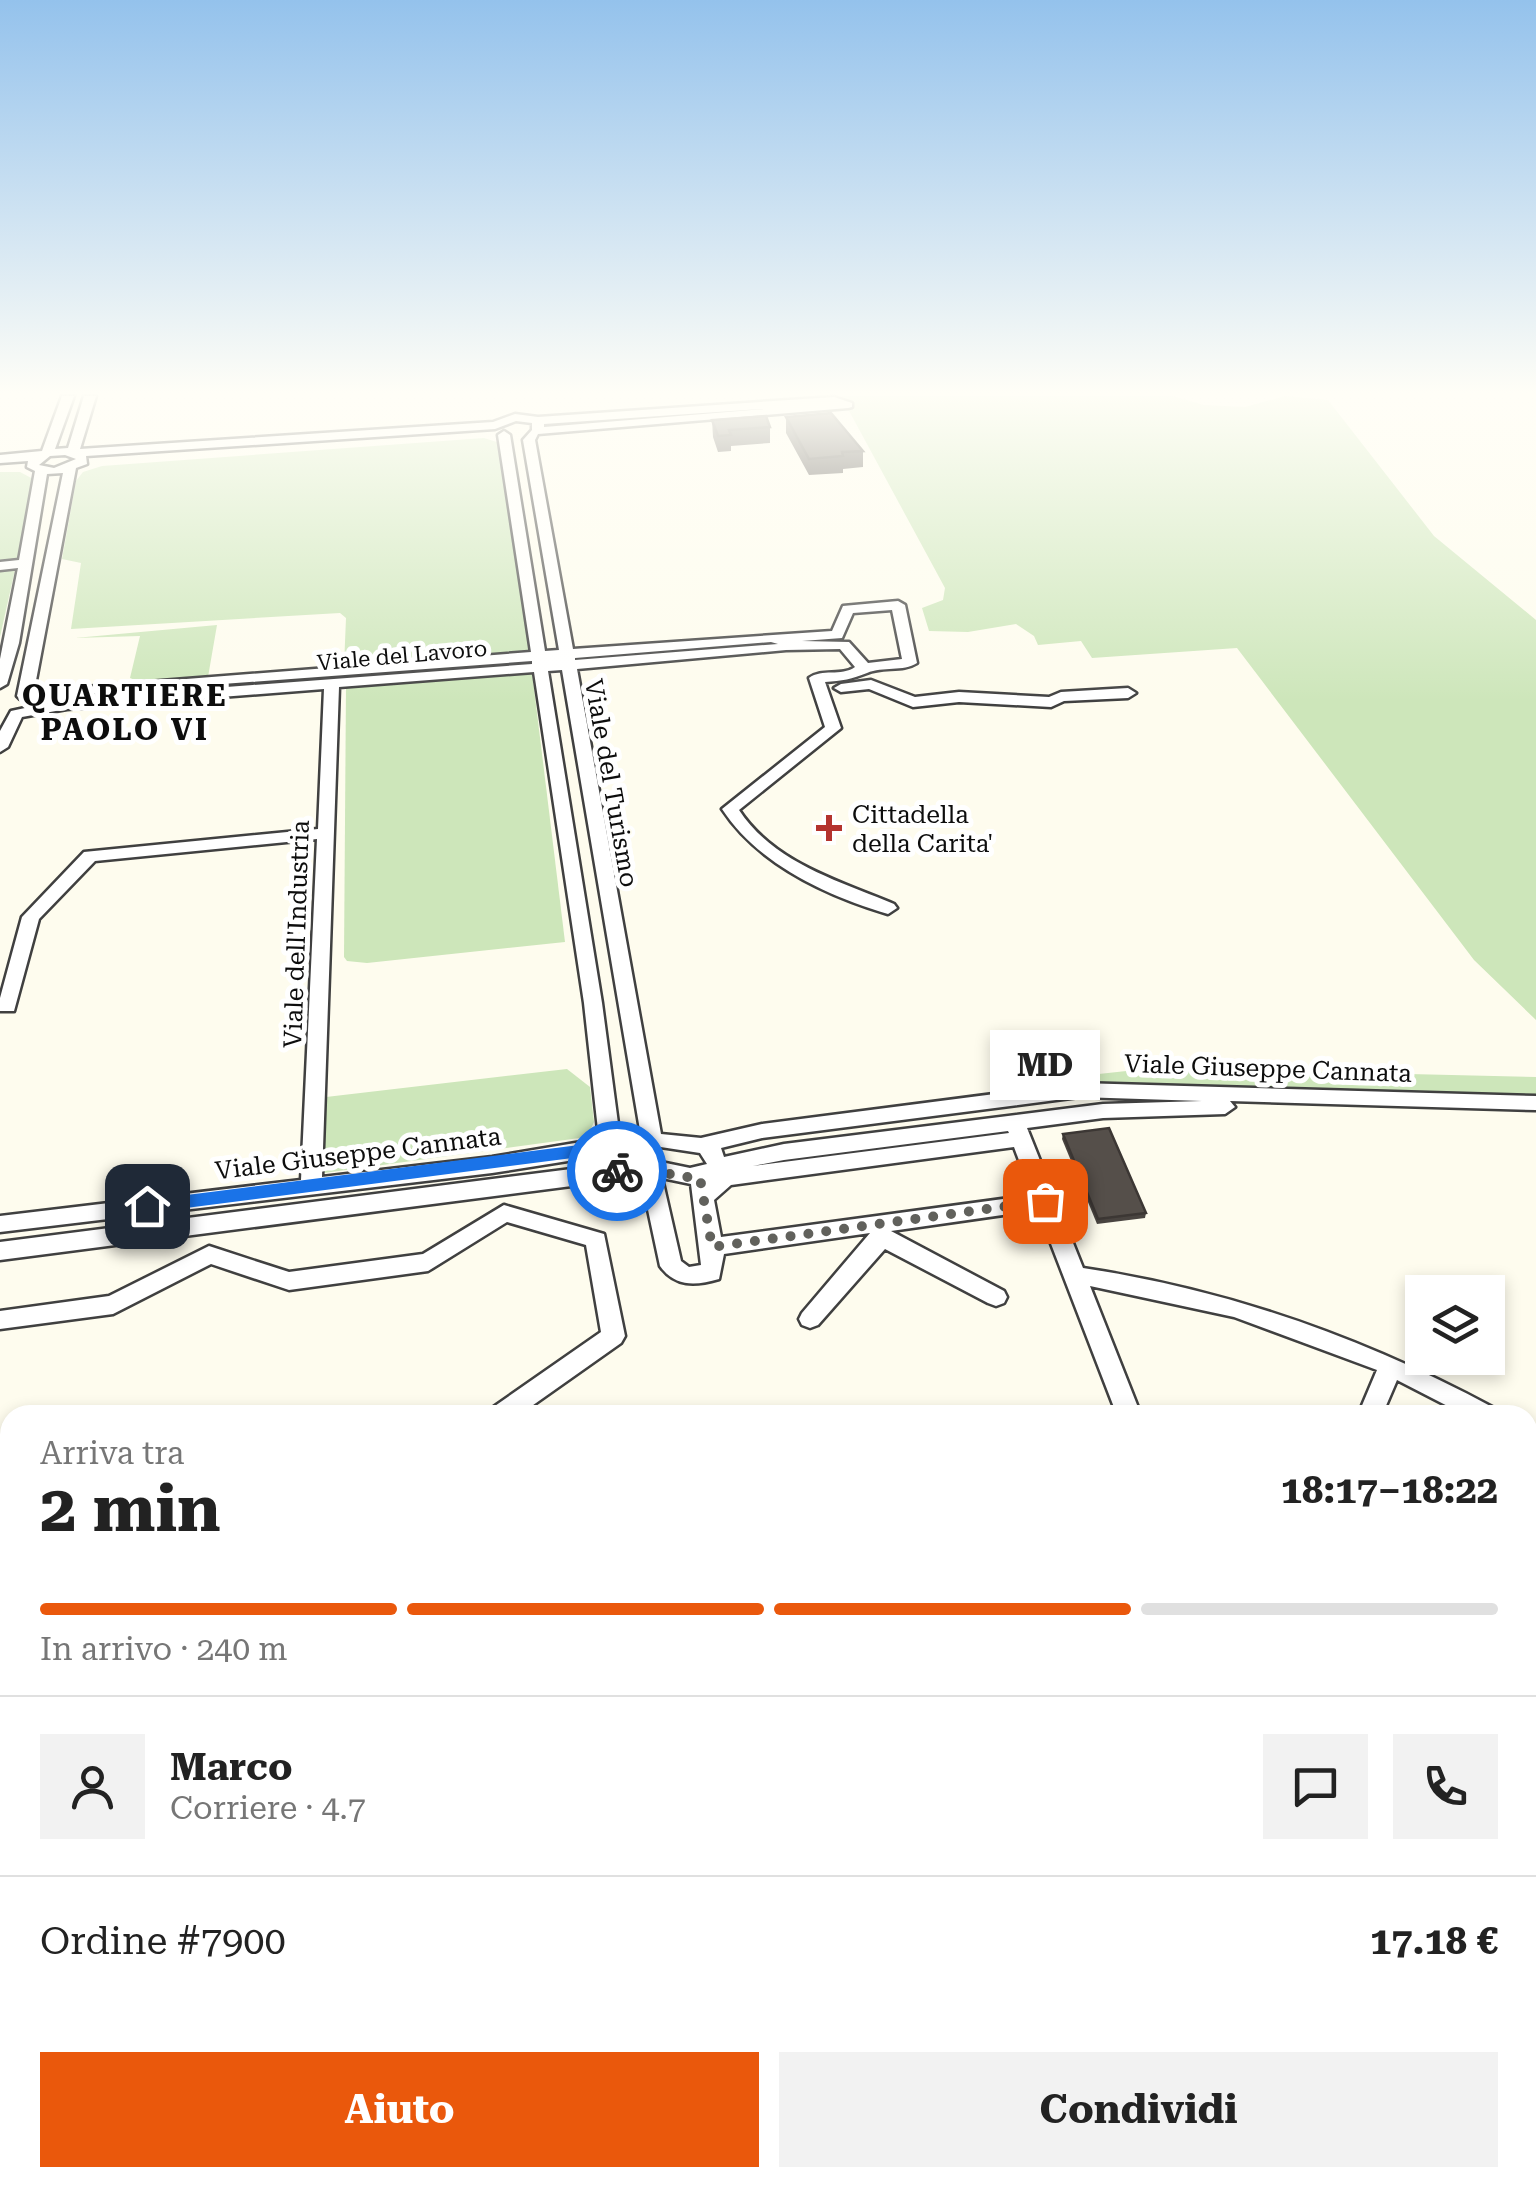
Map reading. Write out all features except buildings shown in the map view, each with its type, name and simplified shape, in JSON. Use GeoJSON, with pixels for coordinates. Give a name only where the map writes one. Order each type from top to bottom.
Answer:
{"type":"FeatureCollection","features":[{"type":"Feature","properties":{"kind":"street"},"geometry":{"type":"LineString","coordinates":[[0,684],[12,643],[37,498]]}},
{"type":"Feature","properties":{"kind":"street"},"geometry":{"type":"LineString","coordinates":[[0,747],[11,715],[28,704],[25,696],[65,498]]}},
{"type":"Feature","properties":{"kind":"street","name":"Viale del Turismo"},"geometry":{"type":"LineString","coordinates":[[512,498],[593,1003],[607,1145]]}},
{"type":"Feature","properties":{"kind":"street","name":"Viale del Turismo"},"geometry":{"type":"LineString","coordinates":[[539,498],[652,1141]]}},
{"type":"Feature","properties":{"kind":"street"},"geometry":{"type":"LineString","coordinates":[[23,565],[53,552]]}},
{"type":"Feature","properties":{"kind":"street"},"geometry":{"type":"LineString","coordinates":[[0,566],[23,565],[49,573]]}},
{"type":"Feature","properties":{"kind":"street"},"geometry":{"type":"LineString","coordinates":[[864,668],[840,640],[848,609],[898,606],[910,663],[864,668],[852,676],[816,678],[834,728],[730,809],[738,825],[787,862],[888,908]]}},
{"type":"Feature","properties":{"kind":"street","name":"Viale del Lavoro"},"geometry":{"type":"LineString","coordinates":[[0,694],[25,696],[840,640]]}},
{"type":"Feature","properties":{"kind":"street"},"geometry":{"type":"LineString","coordinates":[[0,656],[12,643]]}},
{"type":"Feature","properties":{"kind":"street","name":"Viale del Lavoro"},"geometry":{"type":"LineString","coordinates":[[11,715],[67,704],[332,683],[540,661]]}},
{"type":"Feature","properties":{"kind":"street","name":"Viale dell'Industria"},"geometry":{"type":"LineString","coordinates":[[311,1186],[332,683]]}},
{"type":"Feature","properties":{"kind":"street"},"geometry":{"type":"LineString","coordinates":[[821,691],[872,684],[913,702],[959,697],[1051,702],[1061,697],[1128,693]]}},
{"type":"Feature","properties":{"kind":"street"},"geometry":{"type":"LineString","coordinates":[[562,811],[592,809]]}},
{"type":"Feature","properties":{"kind":"street"},"geometry":{"type":"LineString","coordinates":[[8,1007],[14,959],[31,918],[90,856],[326,833]]}},
{"type":"Feature","properties":{"kind":"street"},"geometry":{"type":"LineString","coordinates":[[0,949],[14,959]]}},
{"type":"Feature","properties":{"kind":"street"},"geometry":{"type":"LineString","coordinates":[[593,1003],[625,1000]]}},
{"type":"Feature","properties":{"kind":"street","name":"Viale Giuseppe Cannata"},"geometry":{"type":"LineString","coordinates":[[0,1224],[607,1145],[628,1137],[703,1145],[762,1131],[1078,1090],[1536,1103]]}},
{"type":"Feature","properties":{"kind":"street","name":"Viale Giuseppe Cannata"},"geometry":{"type":"LineString","coordinates":[[0,1251],[616,1171],[650,1169],[706,1181],[1160,1107],[1536,1114]]}},
{"type":"Feature","properties":{"kind":"street"},"geometry":{"type":"LineString","coordinates":[[1018,1131],[1125,1405]]}},
{"type":"Feature","properties":{"kind":"street","name":"Viale Giuseppe Cannata"},"geometry":{"type":"LineString","coordinates":[[706,1181],[784,1152],[1018,1131]]}},
{"type":"Feature","properties":{"kind":"street"},"geometry":{"type":"LineString","coordinates":[[607,1145],[602,1160],[616,1171]]}},
{"type":"Feature","properties":{"kind":"street"},"geometry":{"type":"LineString","coordinates":[[650,1169],[671,1266],[685,1276],[711,1273],[706,1181],[716,1156],[703,1145]]}},
{"type":"Feature","properties":{"kind":"street"},"geometry":{"type":"LineString","coordinates":[[500,1187],[504,1214]]}},
{"type":"Feature","properties":{"kind":"street"},"geometry":{"type":"LineString","coordinates":[[712,1247],[880,1231],[1045,1201]]}},
{"type":"Feature","properties":{"kind":"street"},"geometry":{"type":"LineString","coordinates":[[0,1320],[113,1305],[209,1255],[289,1282],[428,1262],[504,1214],[596,1240],[614,1336],[514,1405]]}},
{"type":"Feature","properties":{"kind":"street"},"geometry":{"type":"LineString","coordinates":[[209,1255],[211,1224]]}},
{"type":"Feature","properties":{"kind":"street"},"geometry":{"type":"LineString","coordinates":[[880,1231],[996,1297]]}},
{"type":"Feature","properties":{"kind":"street"},"geometry":{"type":"LineString","coordinates":[[810,1320],[880,1231]]}},
{"type":"Feature","properties":{"kind":"street"},"geometry":{"type":"LineString","coordinates":[[1074,1276],[1148,1284],[1232,1308],[1391,1365],[1467,1405]]}},
{"type":"Feature","properties":{"kind":"street"},"geometry":{"type":"LineString","coordinates":[[1374,1405],[1391,1365]]}},
{"type":"Feature","properties":{"kind":"green space"},"geometry":{"type":"Polygon","coordinates":[[[0,498],[31,498],[0,637],[0,498]]]}},
{"type":"Feature","properties":{"kind":"green space"},"geometry":{"type":"Polygon","coordinates":[[[73,498],[510,498],[530,652],[344,666],[346,618],[340,613],[71,629],[81,563],[62,559],[73,498]]]}},
{"type":"Feature","properties":{"kind":"green space"},"geometry":{"type":"Polygon","coordinates":[[[896,498],[1404,498],[1434,536],[1536,620],[1536,1020],[1474,960],[1237,648],[1092,658],[1081,641],[1038,645],[1034,636],[1016,624],[968,632],[929,631],[922,608],[943,600],[945,588],[896,498]]]}},
{"type":"Feature","properties":{"kind":"green space"},"geometry":{"type":"Polygon","coordinates":[[[217,625],[208,677],[140,682],[130,678],[140,636],[75,638],[217,625]]]}},
{"type":"Feature","properties":{"kind":"green space"},"geometry":{"type":"Polygon","coordinates":[[[532,672],[565,942],[367,963],[347,961],[346,686],[532,672]]]}},
{"type":"Feature","properties":{"kind":"green space"},"geometry":{"type":"Polygon","coordinates":[[[1154,1068],[1536,1077],[1536,1099],[1012,1094],[1007,1084],[1154,1068]]]}},
{"type":"Feature","properties":{"kind":"green space"},"geometry":{"type":"Polygon","coordinates":[[[567,1069],[590,1087],[594,1122],[587,1137],[324,1173],[326,1097],[567,1069]]]}},
{"type":"Feature","properties":{"kind":"way so far"},"geometry":{"type":"LineString","coordinates":[[617,1171],[654,1168],[675,1176],[700,1178],[712,1247],[1045,1201]]}},
{"type":"Feature","properties":{"kind":"place","name":"Cittadella della Carita'"},"geometry":{"type":"Point","coordinates":[829,828]}},
{"type":"Feature","properties":{"kind":"place","name":"MD"},"geometry":{"type":"Point","coordinates":[1045,1201]}},
{"type":"Feature","properties":{"kind":"district","name":"QUARTIERE PAOLO VI"},"geometry":{"type":"Point","coordinates":[125,713]}},
{"type":"Feature","properties":{"kind":"route"},"geometry":{"type":"LineString","coordinates":[[147,1206],[603,1148],[606,1167],[617,1171]]}}]}
